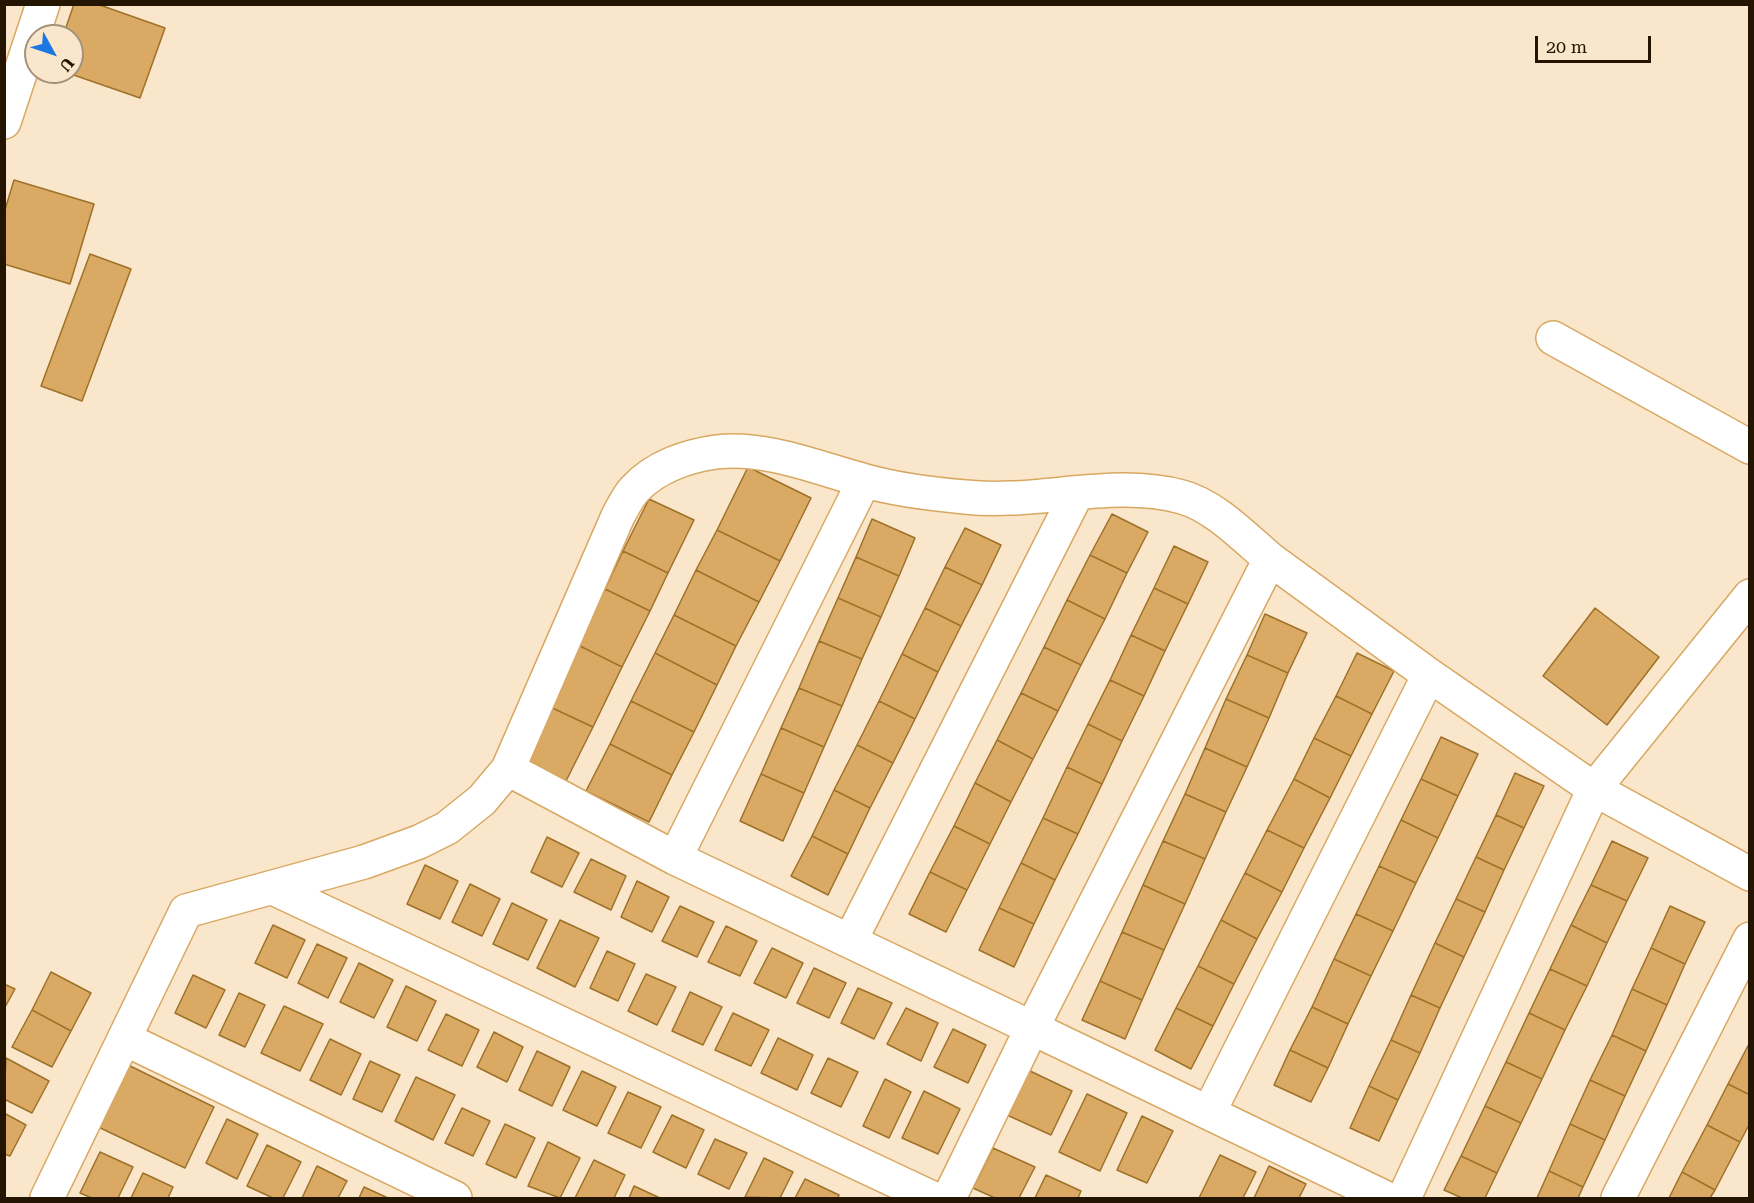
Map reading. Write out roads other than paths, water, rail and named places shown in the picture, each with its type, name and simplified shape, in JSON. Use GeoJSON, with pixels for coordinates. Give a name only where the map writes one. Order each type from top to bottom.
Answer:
{"type":"FeatureCollection","features":[{"type":"Feature","properties":{"kind":"street"},"geometry":{"type":"LineString","coordinates":[[4,122],[10,84],[43,4]]}},
{"type":"Feature","properties":{"kind":"street"},"geometry":{"type":"LineString","coordinates":[[1553,338],[1749,447]]}},
{"type":"Feature","properties":{"kind":"street"},"geometry":{"type":"LineString","coordinates":[[47,1198],[186,911],[364,862],[419,842],[447,828],[482,800],[508,769],[602,549],[635,489],[659,470],[689,457],[719,452],[788,459],[864,481],[910,491],[968,498],[1018,499],[1149,490],[1185,497],[1210,512],[1270,559],[1429,675],[1594,789],[1749,874]]}},
{"type":"Feature","properties":{"kind":"street"},"geometry":{"type":"LineString","coordinates":[[675,858],[864,481]]}},
{"type":"Feature","properties":{"kind":"street"},"geometry":{"type":"LineString","coordinates":[[850,940],[1076,495]]}},
{"type":"Feature","properties":{"kind":"street"},"geometry":{"type":"LineString","coordinates":[[949,1198],[1032,1028],[1270,559]]}},
{"type":"Feature","properties":{"kind":"street"},"geometry":{"type":"LineString","coordinates":[[1404,1198],[1594,789],[1749,596]]}},
{"type":"Feature","properties":{"kind":"street"},"geometry":{"type":"LineString","coordinates":[[1209,1112],[1429,675]]}},
{"type":"Feature","properties":{"kind":"street"},"geometry":{"type":"LineString","coordinates":[[508,769],[675,858],[1386,1198]]}},
{"type":"Feature","properties":{"kind":"street"},"geometry":{"type":"LineString","coordinates":[[273,888],[932,1198]]}},
{"type":"Feature","properties":{"kind":"street"},"geometry":{"type":"LineString","coordinates":[[1618,1198],[1749,939]]}},
{"type":"Feature","properties":{"kind":"street"},"geometry":{"type":"LineString","coordinates":[[125,1039],[455,1198]]}}]}
